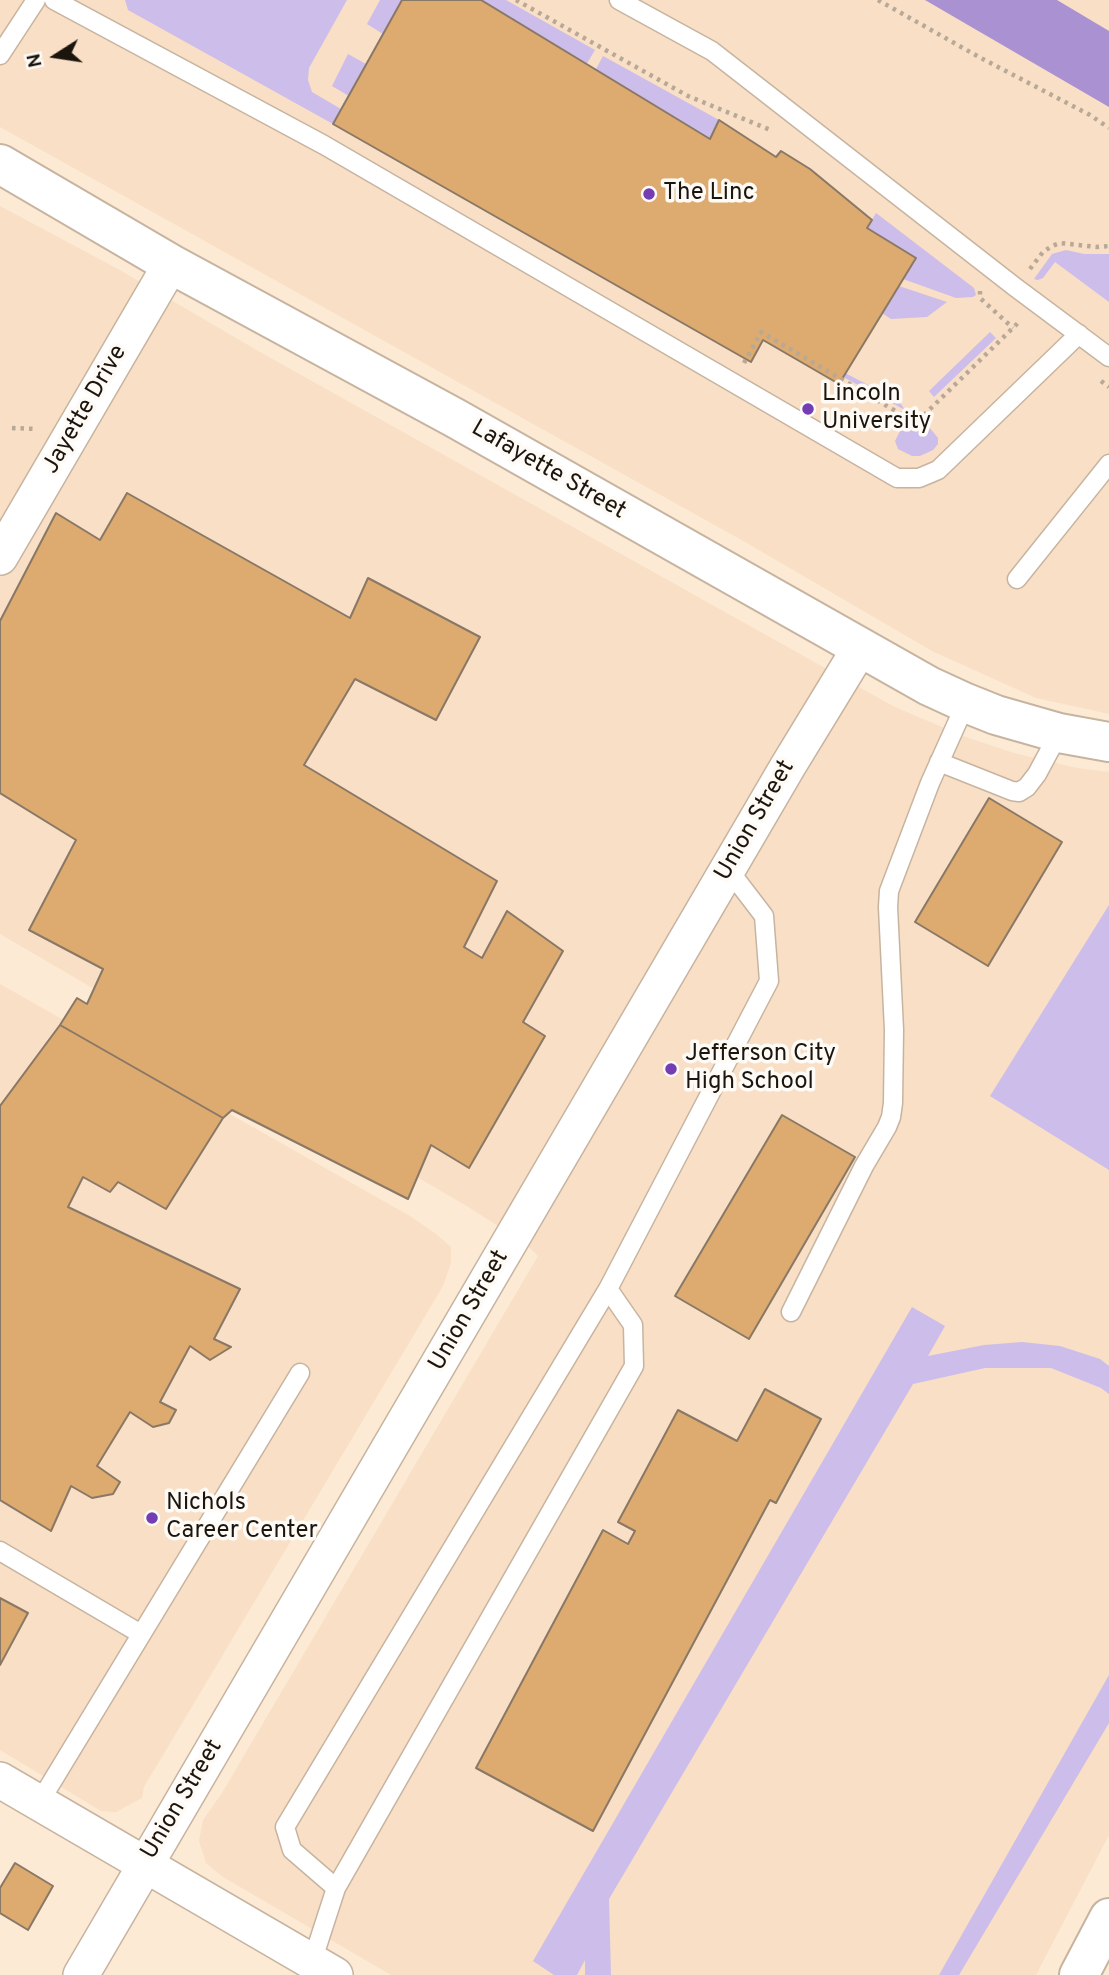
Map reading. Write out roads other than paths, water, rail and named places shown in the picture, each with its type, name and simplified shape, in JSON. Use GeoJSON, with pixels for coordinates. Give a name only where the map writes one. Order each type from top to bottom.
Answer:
{"type":"FeatureCollection","features":[{"type":"Feature","properties":{"kind":"main road","name":"Lafayette Street"},"geometry":{"type":"LineString","coordinates":[[0,164],[171,264],[455,418],[929,686],[966,704],[1059,733],[1109,742]]}},
{"type":"Feature","properties":{"kind":"main road"},"geometry":{"type":"LineString","coordinates":[[1079,1975],[1109,1918]]}},
{"type":"Feature","properties":{"kind":"street","name":"Jayette Drive"},"geometry":{"type":"LineString","coordinates":[[0,557],[171,264]]}},
{"type":"Feature","properties":{"kind":"street","name":"Union Street"},"geometry":{"type":"LineString","coordinates":[[81,1975],[860,648]]}},
{"type":"Feature","properties":{"kind":"street"},"geometry":{"type":"LineString","coordinates":[[0,1780],[323,1968]]}},
{"type":"Feature","properties":{"kind":"lane"},"geometry":{"type":"LineString","coordinates":[[0,55],[36,0]]}},
{"type":"Feature","properties":{"kind":"lane"},"geometry":{"type":"LineString","coordinates":[[54,0],[324,145],[897,478],[919,478],[938,470],[1079,334]]}},
{"type":"Feature","properties":{"kind":"lane"},"geometry":{"type":"LineString","coordinates":[[619,0],[712,51],[1109,357]]}},
{"type":"Feature","properties":{"kind":"lane"},"geometry":{"type":"LineString","coordinates":[[1017,579],[1109,464]]}},
{"type":"Feature","properties":{"kind":"lane"},"geometry":{"type":"LineString","coordinates":[[791,1312],[891,1117],[894,1030],[889,891],[939,762],[966,704]]}},
{"type":"Feature","properties":{"kind":"lane"},"geometry":{"type":"LineString","coordinates":[[939,762],[1019,792],[1027,787],[1037,774],[1059,733]]}},
{"type":"Feature","properties":{"kind":"lane"},"geometry":{"type":"LineString","coordinates":[[336,1888],[292,1850],[285,1827],[608,1289],[769,981],[764,916],[728,869]]}},
{"type":"Feature","properties":{"kind":"lane"},"geometry":{"type":"LineString","coordinates":[[323,1968],[336,1888],[634,1366],[633,1325],[608,1289]]}},
{"type":"Feature","properties":{"kind":"lane"},"geometry":{"type":"LineString","coordinates":[[39,1803],[300,1374]]}},
{"type":"Feature","properties":{"kind":"lane"},"geometry":{"type":"LineString","coordinates":[[0,1551],[141,1634]]}},
{"type":"Feature","properties":{"kind":"place","name":"The Linc"},"geometry":{"type":"Point","coordinates":[649,194]}},
{"type":"Feature","properties":{"kind":"place","name":"Lincoln University"},"geometry":{"type":"Point","coordinates":[808,409]}},
{"type":"Feature","properties":{"kind":"place","name":"Jefferson City High School"},"geometry":{"type":"Point","coordinates":[671,1069]}},
{"type":"Feature","properties":{"kind":"place","name":"Nichols Career Center"},"geometry":{"type":"Point","coordinates":[152,1518]}}]}
